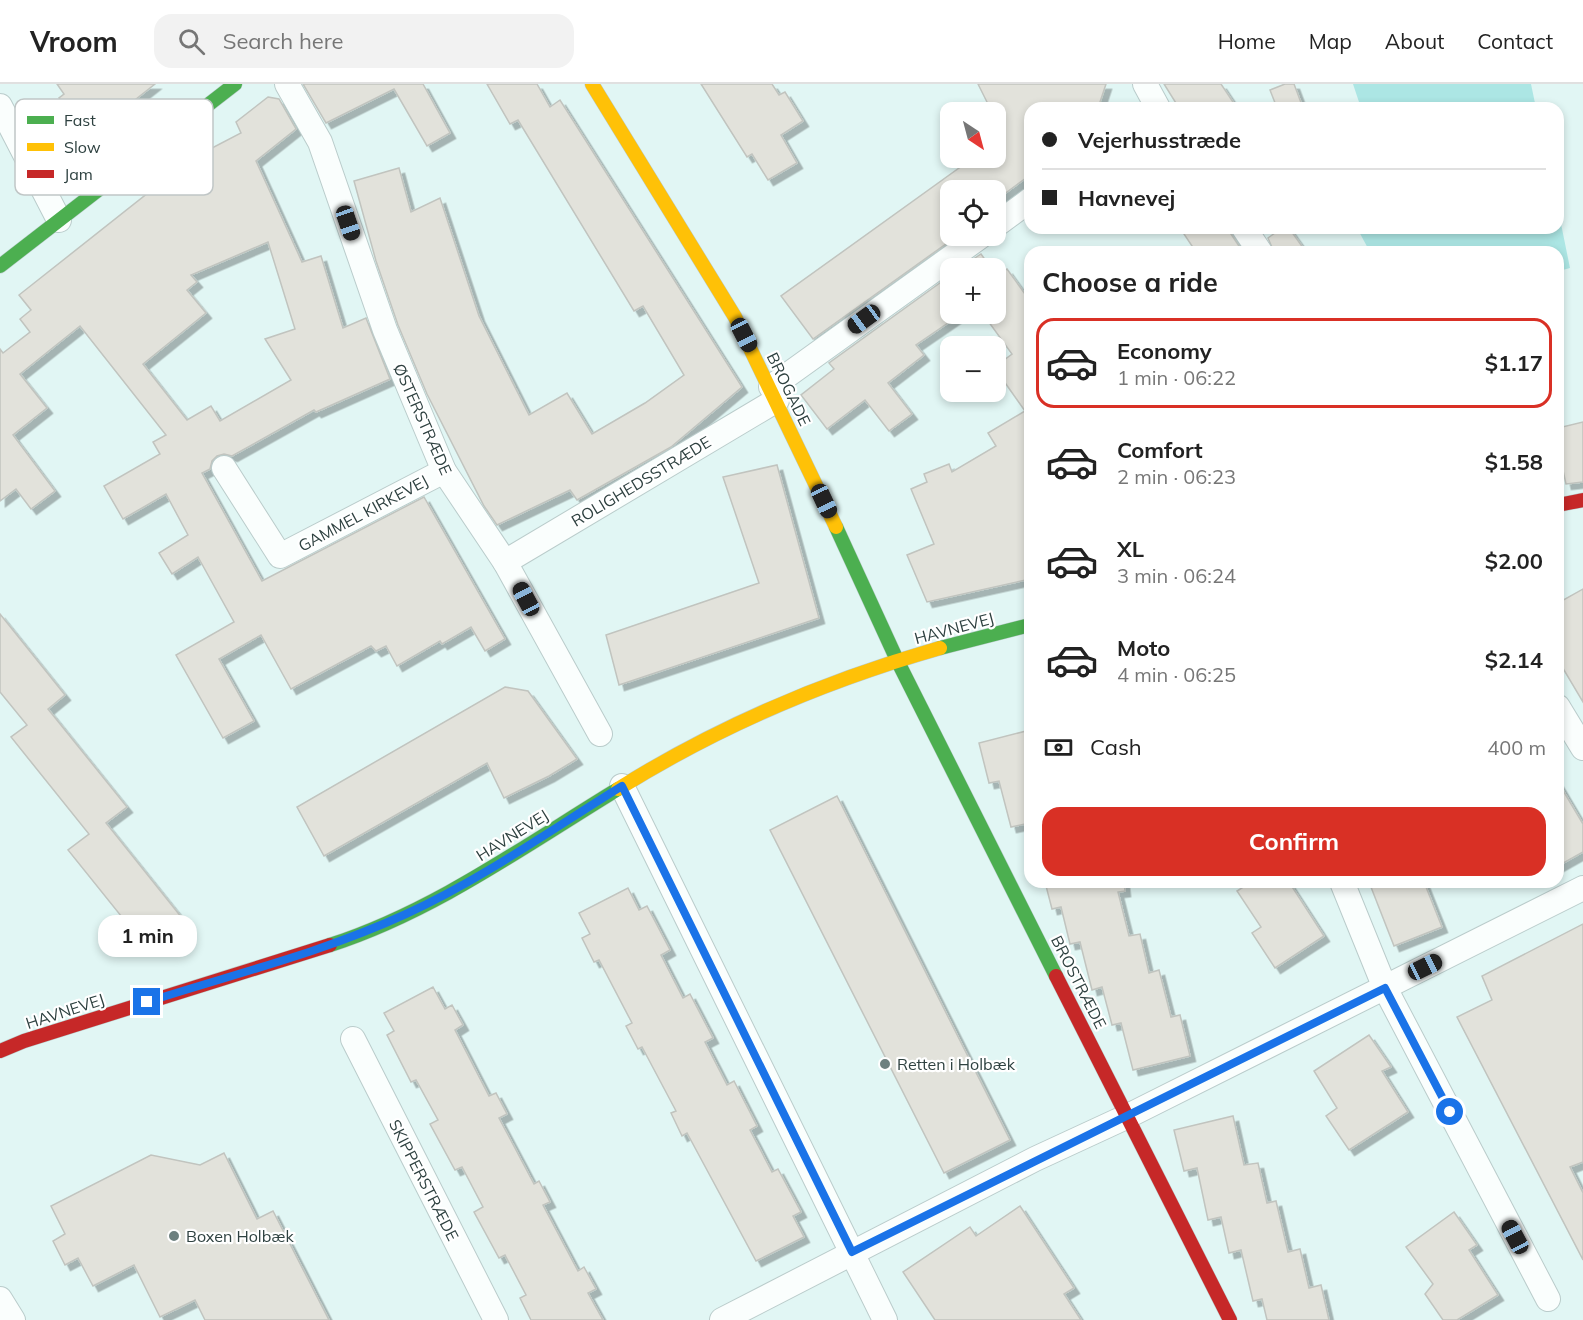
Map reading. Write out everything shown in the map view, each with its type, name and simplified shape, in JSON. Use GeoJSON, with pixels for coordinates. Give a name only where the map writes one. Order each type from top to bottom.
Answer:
{"type":"FeatureCollection","features":[{"type":"Feature","properties":{"kind":"street"},"geometry":{"type":"LineString","coordinates":[[213,101],[235,84]]}},
{"type":"Feature","properties":{"kind":"street","name":"ØSTERSTRÆDE"},"geometry":{"type":"LineString","coordinates":[[287,84],[320,142],[385,330],[444,471],[505,562],[600,734]]}},
{"type":"Feature","properties":{"kind":"street","name":"BROGADE"},"geometry":{"type":"LineString","coordinates":[[592,84],[735,317],[774,393],[897,660]]}},
{"type":"Feature","properties":{"kind":"street"},"geometry":{"type":"LineString","coordinates":[[1145,84],[1154,102]]}},
{"type":"Feature","properties":{"kind":"street"},"geometry":{"type":"LineString","coordinates":[[0,106],[15,135]]}},
{"type":"Feature","properties":{"kind":"street"},"geometry":{"type":"LineString","coordinates":[[45,195],[58,220]]}},
{"type":"Feature","properties":{"kind":"street"},"geometry":{"type":"LineString","coordinates":[[0,266],[91,195]]}},
{"type":"Feature","properties":{"kind":"street"},"geometry":{"type":"LineString","coordinates":[[1006,218],[1024,204]]}},
{"type":"Feature","properties":{"kind":"street","name":"ROLIGHEDSSTRÆDE"},"geometry":{"type":"LineString","coordinates":[[505,562],[774,393],[968,246]]}},
{"type":"Feature","properties":{"kind":"street","name":"GAMMEL KIRKEVEJ"},"geometry":{"type":"LineString","coordinates":[[224,468],[280,556],[444,471]]}},
{"type":"Feature","properties":{"kind":"street"},"geometry":{"type":"LineString","coordinates":[[1564,504],[1583,500]]}},
{"type":"Feature","properties":{"kind":"street","name":"HAVNEVEJ"},"geometry":{"type":"LineString","coordinates":[[0,1052],[24,1041],[339,942],[407,914],[476,876],[622,786],[744,720],[897,660],[1024,627]]}},
{"type":"Feature","properties":{"kind":"street","name":"BROSTRÆDE"},"geometry":{"type":"LineString","coordinates":[[897,660],[1230,1320]]}},
{"type":"Feature","properties":{"kind":"street"},"geometry":{"type":"LineString","coordinates":[[1564,717],[1583,748]]}},
{"type":"Feature","properties":{"kind":"street"},"geometry":{"type":"LineString","coordinates":[[622,786],[885,1320]]}},
{"type":"Feature","properties":{"kind":"street"},"geometry":{"type":"LineString","coordinates":[[1344,888],[1385,988],[1548,1299]]}},
{"type":"Feature","properties":{"kind":"street"},"geometry":{"type":"LineString","coordinates":[[722,1320],[1035,1160],[1128,1116],[1583,888]]}},
{"type":"Feature","properties":{"kind":"street","name":"SKIPPERSTRÆDE"},"geometry":{"type":"LineString","coordinates":[[353,1039],[496,1320]]}},
{"type":"Feature","properties":{"kind":"street"},"geometry":{"type":"LineString","coordinates":[[0,1299],[14,1320]]}},
{"type":"Feature","properties":{"kind":"shaded area"},"geometry":{"type":"Polygon","coordinates":[[[1353,84],[1531,84],[1535,102],[1359,102],[1353,84]]]}},
{"type":"Feature","properties":{"kind":"shaded area"},"geometry":{"type":"Polygon","coordinates":[[[1360,234],[1563,234],[1570,268],[1564,270],[1564,246],[1367,246],[1360,234]]]}},
{"type":"Feature","properties":{"kind":"building"},"geometry":{"type":"Polygon","coordinates":[[[57,84],[155,84],[136,99],[60,99],[64,94],[57,84]]]}},
{"type":"Feature","properties":{"kind":"building"},"geometry":{"type":"Polygon","coordinates":[[[303,84],[423,84],[450,133],[427,146],[394,89],[326,123],[303,84]]]}},
{"type":"Feature","properties":{"kind":"building"},"geometry":{"type":"Polygon","coordinates":[[[487,84],[537,84],[550,107],[560,100],[742,387],[671,447],[577,500],[570,490],[497,525],[484,506],[427,394],[398,325],[376,261],[354,181],[399,168],[411,212],[440,198],[479,316],[529,415],[567,393],[592,434],[645,403],[684,375],[643,306],[634,311],[518,120],[510,124],[487,84]]]}},
{"type":"Feature","properties":{"kind":"building"},"geometry":{"type":"Polygon","coordinates":[[[701,84],[772,84],[779,95],[785,92],[803,121],[781,135],[797,163],[768,180],[752,154],[747,157],[701,84]]]}},
{"type":"Feature","properties":{"kind":"building"},"geometry":{"type":"Polygon","coordinates":[[[978,84],[1106,84],[1100,102],[1024,102],[1024,179],[1006,193],[1006,180],[942,180],[959,168],[1006,168],[1006,102],[987,102],[978,84]]]}},
{"type":"Feature","properties":{"kind":"building"},"geometry":{"type":"Polygon","coordinates":[[[1164,84],[1221,84],[1233,102],[1175,102],[1164,84]]]}},
{"type":"Feature","properties":{"kind":"building"},"geometry":{"type":"Polygon","coordinates":[[[1285,84],[1294,84],[1301,102],[1275,102],[1270,90],[1285,84]]]}},
{"type":"Feature","properties":{"kind":"building"},"geometry":{"type":"Polygon","coordinates":[[[268,97],[279,99],[296,129],[256,161],[302,262],[321,256],[343,328],[366,318],[390,379],[316,412],[314,410],[232,456],[224,454],[217,456],[212,461],[210,469],[202,473],[262,581],[424,497],[505,639],[485,651],[471,627],[442,644],[440,641],[397,666],[386,646],[376,651],[371,646],[291,689],[261,635],[219,659],[254,721],[223,738],[176,655],[234,622],[198,557],[172,574],[159,553],[188,535],[166,494],[123,519],[104,486],[160,454],[153,442],[166,435],[80,326],[20,374],[47,408],[13,435],[55,491],[31,509],[16,489],[0,501],[0,349],[3,353],[30,332],[20,319],[31,310],[19,295],[145,195],[213,195],[213,148],[241,133],[236,122],[268,97]],[[268,242],[191,275],[197,282],[187,290],[206,313],[143,364],[187,420],[211,406],[220,421],[291,380],[265,339],[295,329],[268,242]]]}},
{"type":"Feature","properties":{"kind":"building"},"geometry":{"type":"Polygon","coordinates":[[[940,182],[940,246],[943,246],[813,339],[781,296],[940,182]]]}},
{"type":"Feature","properties":{"kind":"building"},"geometry":{"type":"Polygon","coordinates":[[[1184,234],[1231,234],[1239,246],[1192,246],[1184,234]]]}},
{"type":"Feature","properties":{"kind":"building"},"geometry":{"type":"Polygon","coordinates":[[[1274,234],[1293,234],[1302,246],[1271,246],[1268,238],[1274,234]]]}},
{"type":"Feature","properties":{"kind":"building"},"geometry":{"type":"Polygon","coordinates":[[[1007,269],[1024,293],[1024,410],[1006,384],[1006,358],[1012,354],[1006,346],[1006,336],[999,336],[990,324],[1006,324],[1007,269]]]}},
{"type":"Feature","properties":{"kind":"building"},"geometry":{"type":"Polygon","coordinates":[[[940,283],[940,324],[946,324],[916,345],[924,355],[888,383],[912,414],[889,431],[865,400],[827,429],[801,395],[834,369],[829,363],[940,283]]]}},
{"type":"Feature","properties":{"kind":"building"},"geometry":{"type":"Polygon","coordinates":[[[1024,412],[1024,580],[927,602],[907,555],[934,544],[911,489],[927,482],[924,474],[949,464],[952,472],[996,446],[988,433],[1024,412]]]}},
{"type":"Feature","properties":{"kind":"building"},"geometry":{"type":"Polygon","coordinates":[[[1583,422],[1583,482],[1566,484],[1564,427],[1583,422]]]}},
{"type":"Feature","properties":{"kind":"building"},"geometry":{"type":"Polygon","coordinates":[[[777,465],[819,618],[619,685],[606,635],[759,583],[723,477],[777,465]]]}},
{"type":"Feature","properties":{"kind":"building"},"geometry":{"type":"Polygon","coordinates":[[[1583,589],[1583,702],[1564,670],[1564,600],[1583,589]]]}},
{"type":"Feature","properties":{"kind":"building"},"geometry":{"type":"Polygon","coordinates":[[[0,614],[65,695],[48,709],[127,807],[106,823],[182,918],[146,947],[68,850],[89,834],[11,737],[27,725],[0,692],[0,614]]]}},
{"type":"Feature","properties":{"kind":"building"},"geometry":{"type":"Polygon","coordinates":[[[505,687],[528,691],[577,759],[549,776],[504,798],[487,763],[324,856],[297,807],[505,687]]]}},
{"type":"Feature","properties":{"kind":"building"},"geometry":{"type":"Polygon","coordinates":[[[1024,732],[1024,824],[1011,827],[999,781],[989,783],[979,743],[1024,732]]]}},
{"type":"Feature","properties":{"kind":"building"},"geometry":{"type":"Polygon","coordinates":[[[1564,792],[1583,824],[1583,852],[1564,863],[1564,792]]]}},
{"type":"Feature","properties":{"kind":"building"},"geometry":{"type":"Polygon","coordinates":[[[837,796],[1010,1140],[944,1173],[770,830],[837,796]]]}},
{"type":"Feature","properties":{"kind":"building"},"geometry":{"type":"Polygon","coordinates":[[[628,888],[639,910],[647,906],[670,950],[661,955],[683,998],[690,994],[713,1038],[705,1042],[727,1085],[734,1081],[757,1126],[750,1130],[772,1172],[778,1169],[801,1212],[793,1216],[804,1237],[756,1261],[687,1133],[682,1136],[671,1113],[676,1111],[642,1047],[638,1049],[626,1026],[632,1023],[599,960],[594,962],[582,938],[590,934],[579,913],[628,888]]]}},
{"type":"Feature","properties":{"kind":"building"},"geometry":{"type":"Polygon","coordinates":[[[1047,888],[1125,888],[1125,891],[1118,892],[1129,936],[1140,934],[1149,973],[1159,970],[1171,1017],[1180,1015],[1190,1056],[1133,1070],[1121,1023],[1112,1025],[1102,987],[1092,990],[1080,942],[1070,944],[1061,907],[1052,909],[1047,888]]]}},
{"type":"Feature","properties":{"kind":"building"},"geometry":{"type":"Polygon","coordinates":[[[1242,888],[1293,888],[1324,936],[1275,968],[1252,933],[1261,927],[1237,891],[1242,888]]]}},
{"type":"Feature","properties":{"kind":"building"},"geometry":{"type":"Polygon","coordinates":[[[1371,888],[1426,888],[1442,927],[1394,946],[1371,888]]]}},
{"type":"Feature","properties":{"kind":"building"},"geometry":{"type":"Polygon","coordinates":[[[1583,924],[1583,1162],[1570,1167],[1583,1193],[1583,1260],[1457,1017],[1492,1000],[1482,976],[1583,924]]]}},
{"type":"Feature","properties":{"kind":"building"},"geometry":{"type":"Polygon","coordinates":[[[433,987],[445,1009],[452,1005],[463,1025],[455,1030],[489,1096],[496,1093],[507,1114],[499,1118],[534,1184],[539,1181],[550,1202],[543,1205],[578,1271],[584,1267],[596,1289],[588,1293],[603,1320],[531,1320],[520,1298],[526,1295],[505,1255],[499,1258],[474,1212],[483,1207],[462,1167],[455,1170],[430,1124],[438,1120],[416,1080],[411,1082],[387,1035],[394,1031],[384,1013],[433,987]]]}},
{"type":"Feature","properties":{"kind":"building"},"geometry":{"type":"Polygon","coordinates":[[[1369,1035],[1391,1067],[1382,1071],[1408,1112],[1349,1150],[1326,1116],[1337,1108],[1314,1071],[1369,1035]]]}},
{"type":"Feature","properties":{"kind":"building"},"geometry":{"type":"Polygon","coordinates":[[[1233,1116],[1244,1165],[1258,1163],[1267,1203],[1276,1201],[1288,1252],[1300,1249],[1309,1288],[1321,1285],[1329,1320],[1267,1320],[1262,1299],[1253,1301],[1241,1250],[1229,1253],[1221,1217],[1208,1220],[1197,1168],[1184,1171],[1174,1130],[1233,1116]]]}},
{"type":"Feature","properties":{"kind":"building","name":"Boxen Holbæk"},"geometry":{"type":"Polygon","coordinates":[[[224,1153],[257,1219],[273,1211],[329,1320],[205,1320],[195,1300],[160,1317],[134,1265],[93,1286],[78,1258],[65,1265],[53,1241],[65,1234],[51,1206],[151,1155],[200,1165],[224,1153]]]}},
{"type":"Feature","properties":{"kind":"building"},"geometry":{"type":"Polygon","coordinates":[[[1020,1206],[1074,1288],[1064,1294],[1081,1320],[935,1320],[903,1272],[970,1227],[976,1236],[1020,1206]]]}},
{"type":"Feature","properties":{"kind":"building"},"geometry":{"type":"Polygon","coordinates":[[[1454,1212],[1477,1245],[1469,1250],[1498,1295],[1457,1320],[1443,1320],[1425,1294],[1433,1284],[1406,1247],[1454,1212]]]}},
{"type":"Feature","properties":{"kind":"traffic: fast"},"geometry":{"type":"LineString","coordinates":[[213,101],[235,84]]}},
{"type":"Feature","properties":{"kind":"traffic: fast"},"geometry":{"type":"LineString","coordinates":[[0,266],[92,195]]}},
{"type":"Feature","properties":{"kind":"traffic: fast"},"geometry":{"type":"LineString","coordinates":[[836,527],[897,660],[1056,976]]}},
{"type":"Feature","properties":{"kind":"traffic: fast"},"geometry":{"type":"LineString","coordinates":[[940,648],[1024,627]]}},
{"type":"Feature","properties":{"kind":"traffic: fast"},"geometry":{"type":"LineString","coordinates":[[330,945],[406,915],[442,896],[618,789]]}},
{"type":"Feature","properties":{"kind":"traffic: slow"},"geometry":{"type":"LineString","coordinates":[[592,84],[735,317],[836,527]]}},
{"type":"Feature","properties":{"kind":"traffic: slow"},"geometry":{"type":"LineString","coordinates":[[618,789],[694,745],[774,707],[856,675],[940,648]]}},
{"type":"Feature","properties":{"kind":"traffic: jam"},"geometry":{"type":"LineString","coordinates":[[1564,504],[1583,500]]}},
{"type":"Feature","properties":{"kind":"traffic: jam"},"geometry":{"type":"LineString","coordinates":[[0,1051],[24,1041],[330,945]]}},
{"type":"Feature","properties":{"kind":"traffic: jam"},"geometry":{"type":"LineString","coordinates":[[1056,976],[1230,1320]]}},
{"type":"Feature","properties":{"kind":"place","name":"Retten i Holbæk"},"geometry":{"type":"Point","coordinates":[885,1064]}},
{"type":"Feature","properties":{"kind":"place","name":"Boxen Holbæk"},"geometry":{"type":"Point","coordinates":[174,1236]}},
{"type":"Feature","properties":{"kind":"route"},"geometry":{"type":"LineString","coordinates":[[147,1002],[339,942],[407,914],[476,876],[622,786],[852,1252],[1385,988],[1450,1112]]}}]}
